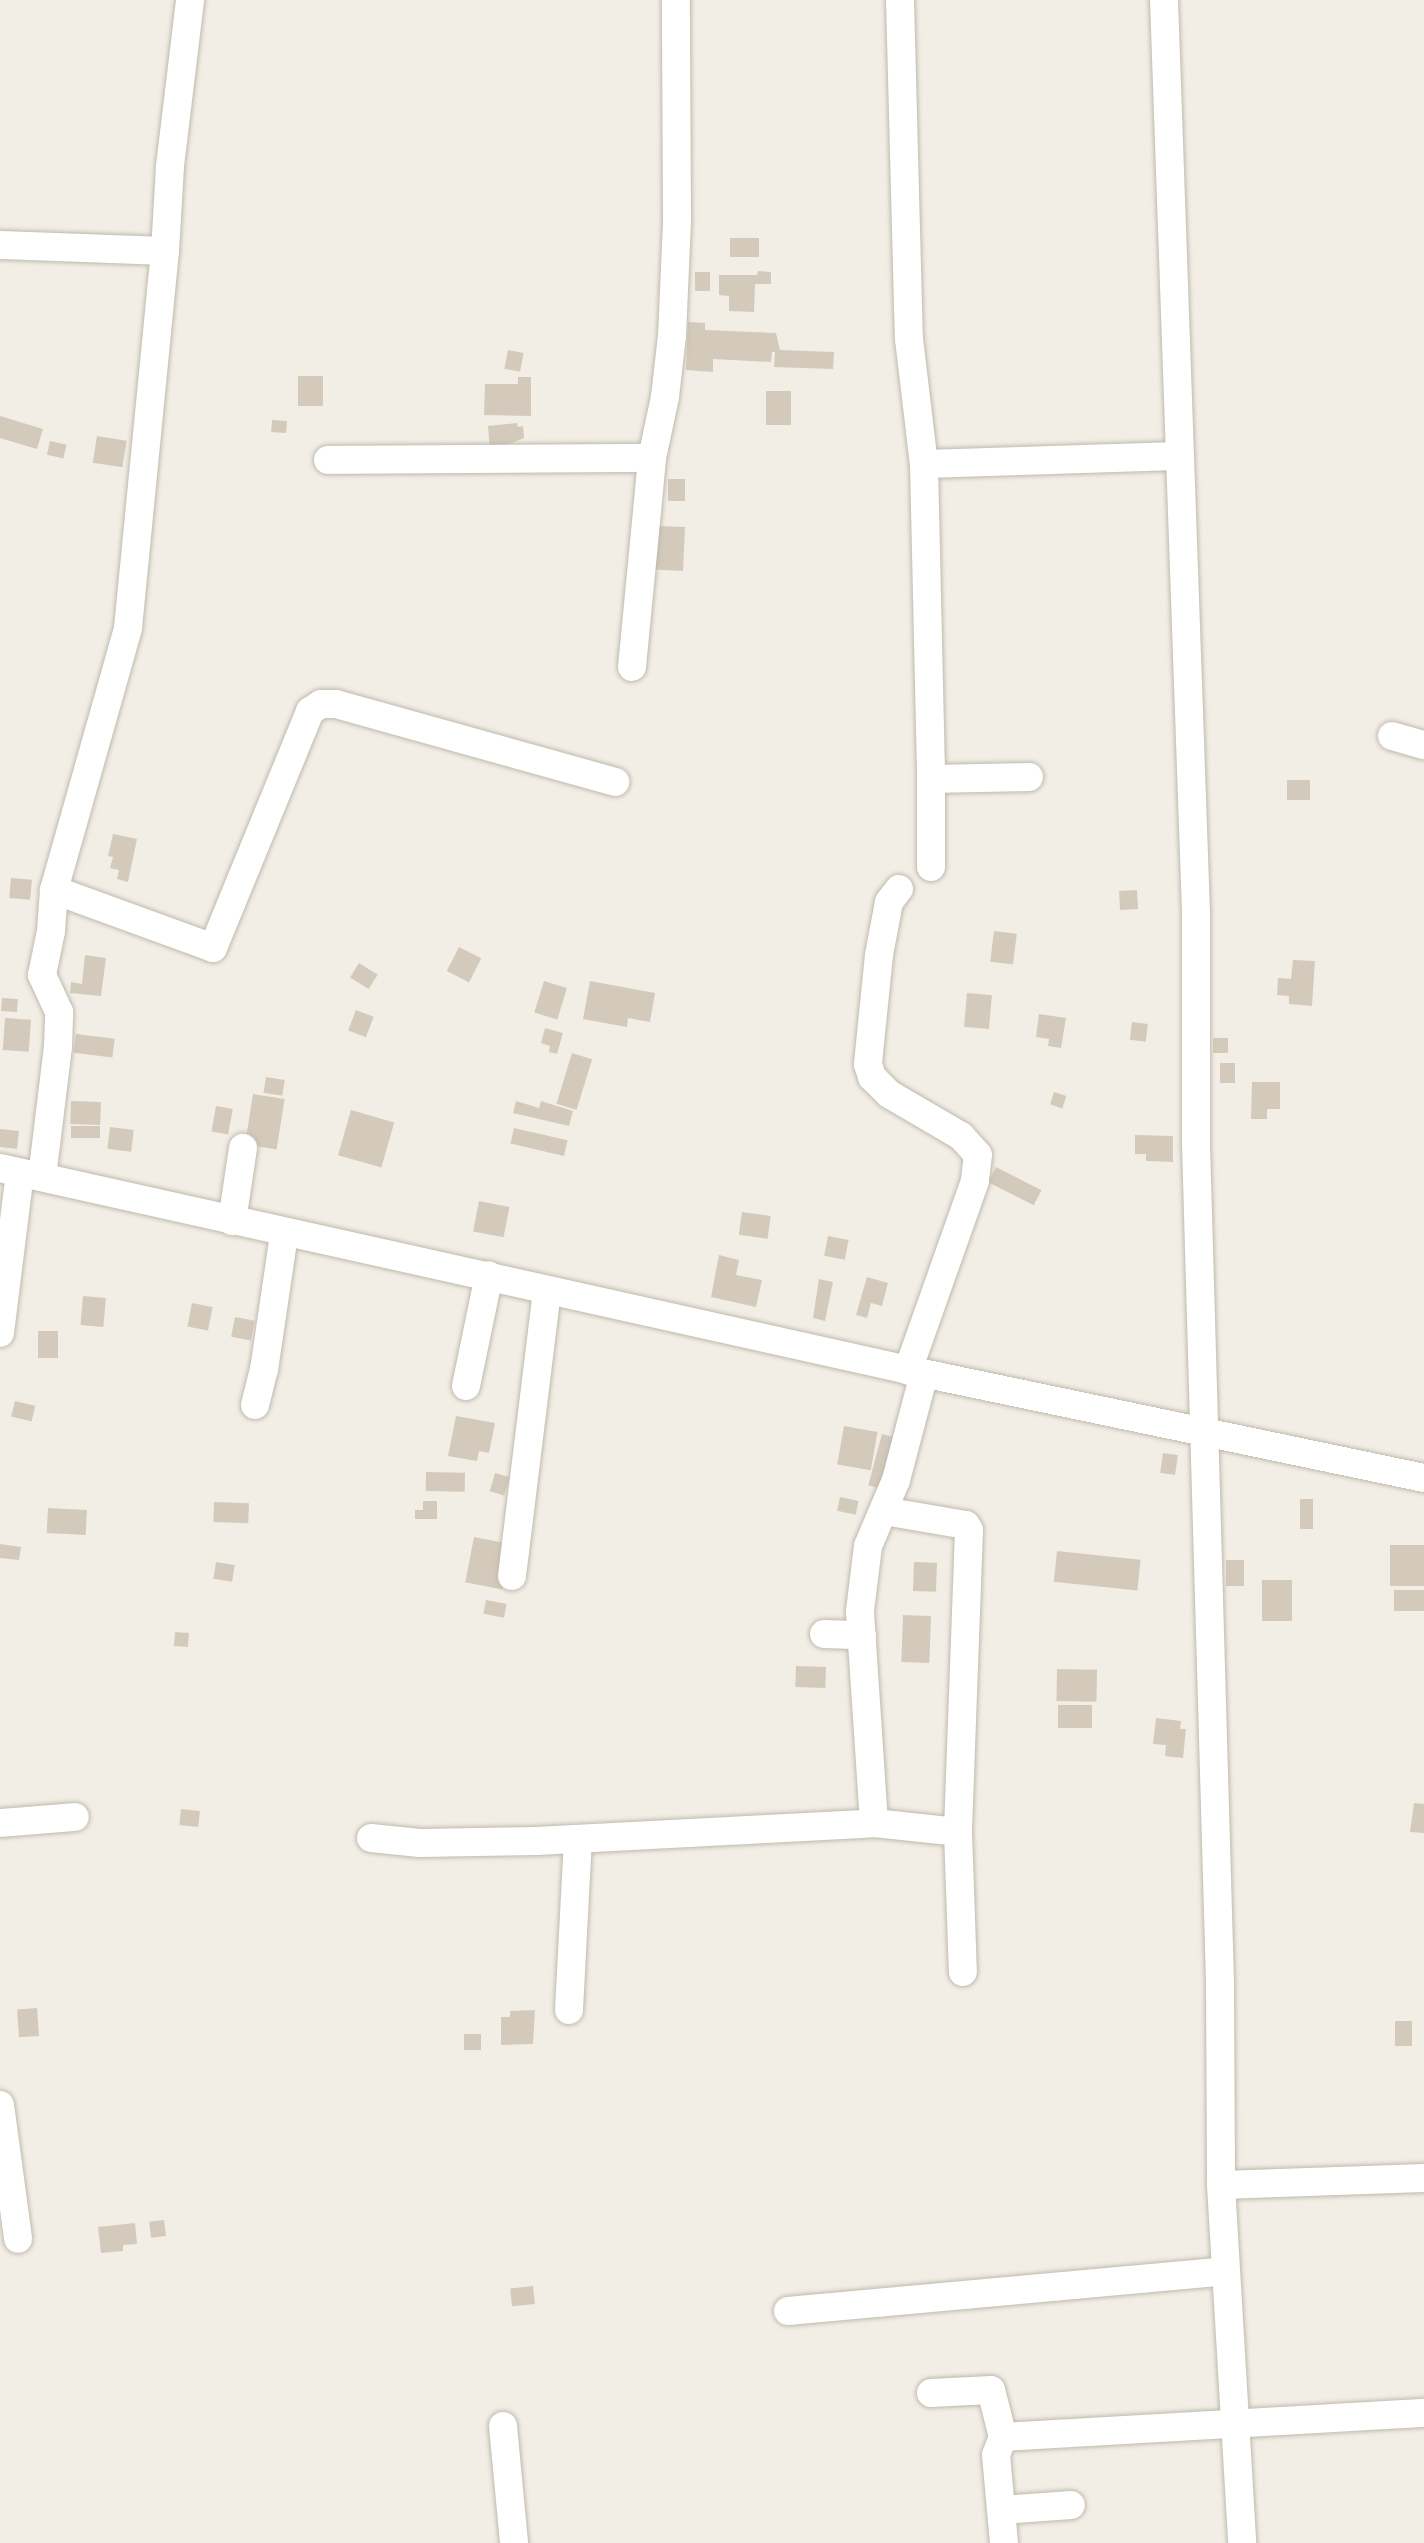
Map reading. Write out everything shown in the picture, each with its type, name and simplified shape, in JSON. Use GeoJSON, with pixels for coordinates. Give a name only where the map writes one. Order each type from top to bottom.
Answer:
{"type":"FeatureCollection","features":[{"type":"Feature","properties":{"kind":"street"},"geometry":{"type":"LineString","coordinates":[[0,1333],[20,1173],[58,1047],[59,1012],[42,975],[51,931],[54,890],[128,628],[165,251],[170,166],[190,0]]}},
{"type":"Feature","properties":{"kind":"street"},"geometry":{"type":"LineString","coordinates":[[632,667],[652,458],[665,397],[672,336],[677,220],[676,0]]}},
{"type":"Feature","properties":{"kind":"street"},"geometry":{"type":"LineString","coordinates":[[900,0],[909,339],[924,464],[931,867]]}},
{"type":"Feature","properties":{"kind":"street"},"geometry":{"type":"LineString","coordinates":[[1164,0],[1196,912],[1196,1144],[1220,1984],[1221,2185],[1242,2543]]}},
{"type":"Feature","properties":{"kind":"street"},"geometry":{"type":"LineString","coordinates":[[0,245],[165,251]]}},
{"type":"Feature","properties":{"kind":"street"},"geometry":{"type":"LineString","coordinates":[[924,464],[1179,456]]}},
{"type":"Feature","properties":{"kind":"street"},"geometry":{"type":"LineString","coordinates":[[328,460],[652,458]]}},
{"type":"Feature","properties":{"kind":"street"},"geometry":{"type":"LineString","coordinates":[[54,890],[213,948],[310,711],[321,704],[336,704],[615,782]]}},
{"type":"Feature","properties":{"kind":"street"},"geometry":{"type":"LineString","coordinates":[[1392,736],[1424,745]]}},
{"type":"Feature","properties":{"kind":"street"},"geometry":{"type":"LineString","coordinates":[[931,779],[1029,777]]}},
{"type":"Feature","properties":{"kind":"street"},"geometry":{"type":"LineString","coordinates":[[874,1823],[860,1611],[868,1546],[884,1511],[916,1372],[975,1181],[978,1155],[961,1136],[889,1094],[872,1077],[868,1064],[879,955],[889,902],[899,889]]}},
{"type":"Feature","properties":{"kind":"street"},"geometry":{"type":"LineString","coordinates":[[232,1221],[243,1148]]}},
{"type":"Feature","properties":{"kind":"street"},"geometry":{"type":"LineString","coordinates":[[20,1173],[916,1372],[1424,1478]]}},
{"type":"Feature","properties":{"kind":"street"},"geometry":{"type":"LineString","coordinates":[[255,1405],[264,1370],[284,1234]]}},
{"type":"Feature","properties":{"kind":"street"},"geometry":{"type":"LineString","coordinates":[[466,1386],[489,1275]]}},
{"type":"Feature","properties":{"kind":"street"},"geometry":{"type":"LineString","coordinates":[[512,1576],[547,1290]]}},
{"type":"Feature","properties":{"kind":"street"},"geometry":{"type":"LineString","coordinates":[[884,1511],[966,1525],[969,1530],[958,1832],[963,1972]]}},
{"type":"Feature","properties":{"kind":"street"},"geometry":{"type":"LineString","coordinates":[[824,1634],[862,1635]]}},
{"type":"Feature","properties":{"kind":"street"},"geometry":{"type":"LineString","coordinates":[[0,1823],[75,1817]]}},
{"type":"Feature","properties":{"kind":"street"},"geometry":{"type":"LineString","coordinates":[[371,1838],[420,1843],[578,1839],[874,1823],[958,1832]]}},
{"type":"Feature","properties":{"kind":"street"},"geometry":{"type":"LineString","coordinates":[[569,2010],[578,1839]]}},
{"type":"Feature","properties":{"kind":"street"},"geometry":{"type":"LineString","coordinates":[[0,2105],[18,2239]]}},
{"type":"Feature","properties":{"kind":"street"},"geometry":{"type":"LineString","coordinates":[[1221,2185],[1424,2178]]}},
{"type":"Feature","properties":{"kind":"street"},"geometry":{"type":"LineString","coordinates":[[788,2311],[1225,2271]]}},
{"type":"Feature","properties":{"kind":"street"},"geometry":{"type":"LineString","coordinates":[[931,2393],[991,2390],[1003,2437],[996,2455],[1004,2543]]}},
{"type":"Feature","properties":{"kind":"street"},"geometry":{"type":"LineString","coordinates":[[1003,2437],[1424,2413]]}},
{"type":"Feature","properties":{"kind":"street"},"geometry":{"type":"LineString","coordinates":[[503,2426],[514,2543]]}},
{"type":"Feature","properties":{"kind":"street"},"geometry":{"type":"LineString","coordinates":[[1002,2510],[1071,2505]]}},
{"type":"Feature","properties":{"kind":"building"},"geometry":{"type":"Polygon","coordinates":[[[730,238],[759,238],[759,257],[730,257],[730,238]]]}},
{"type":"Feature","properties":{"kind":"building"},"geometry":{"type":"Polygon","coordinates":[[[758,271],[771,272],[771,284],[755,284],[754,312],[729,311],[729,296],[719,295],[719,275],[757,275],[758,271]]]}},
{"type":"Feature","properties":{"kind":"building"},"geometry":{"type":"Polygon","coordinates":[[[695,272],[710,272],[710,291],[695,291],[695,272]]]}},
{"type":"Feature","properties":{"kind":"building"},"geometry":{"type":"Polygon","coordinates":[[[688,322],[705,323],[705,330],[776,333],[780,350],[834,352],[833,369],[774,367],[775,352],[772,352],[771,362],[713,359],[713,372],[686,370],[688,322]]]}},
{"type":"Feature","properties":{"kind":"building"},"geometry":{"type":"Polygon","coordinates":[[[508,350],[524,353],[520,372],[504,369],[508,350]]]}},
{"type":"Feature","properties":{"kind":"building"},"geometry":{"type":"Polygon","coordinates":[[[298,376],[323,376],[323,406],[298,406],[298,376]]]}},
{"type":"Feature","properties":{"kind":"building"},"geometry":{"type":"Polygon","coordinates":[[[518,377],[531,377],[531,416],[484,415],[485,384],[518,384],[518,377]]]}},
{"type":"Feature","properties":{"kind":"building"},"geometry":{"type":"Polygon","coordinates":[[[766,391],[791,391],[791,425],[766,425],[766,391]]]}},
{"type":"Feature","properties":{"kind":"building"},"geometry":{"type":"Polygon","coordinates":[[[0,416],[43,429],[37,449],[0,438],[0,416]]]}},
{"type":"Feature","properties":{"kind":"building"},"geometry":{"type":"Polygon","coordinates":[[[272,420],[287,421],[286,433],[271,432],[272,420]]]}},
{"type":"Feature","properties":{"kind":"building"},"geometry":{"type":"Polygon","coordinates":[[[517,423],[518,427],[523,426],[524,438],[490,452],[488,426],[517,423]]]}},
{"type":"Feature","properties":{"kind":"building"},"geometry":{"type":"Polygon","coordinates":[[[97,436],[127,441],[122,467],[93,463],[97,436]]]}},
{"type":"Feature","properties":{"kind":"building"},"geometry":{"type":"Polygon","coordinates":[[[50,441],[67,445],[63,458],[47,455],[50,441]]]}},
{"type":"Feature","properties":{"kind":"building"},"geometry":{"type":"Polygon","coordinates":[[[668,479],[685,479],[685,501],[668,501],[668,479]]]}},
{"type":"Feature","properties":{"kind":"building"},"geometry":{"type":"Polygon","coordinates":[[[659,526],[685,527],[683,571],[645,569],[646,551],[658,551],[659,526]]]}},
{"type":"Feature","properties":{"kind":"building"},"geometry":{"type":"Polygon","coordinates":[[[1287,780],[1310,780],[1310,800],[1287,800],[1287,780]]]}},
{"type":"Feature","properties":{"kind":"building"},"geometry":{"type":"Polygon","coordinates":[[[113,834],[137,839],[128,882],[117,879],[119,870],[110,868],[113,857],[108,856],[113,834]]]}},
{"type":"Feature","properties":{"kind":"building"},"geometry":{"type":"Polygon","coordinates":[[[11,878],[32,880],[30,900],[9,898],[11,878]]]}},
{"type":"Feature","properties":{"kind":"building"},"geometry":{"type":"Polygon","coordinates":[[[1137,890],[1138,909],[1120,910],[1119,891],[1137,890]]]}},
{"type":"Feature","properties":{"kind":"building"},"geometry":{"type":"Polygon","coordinates":[[[994,931],[1017,934],[1013,965],[990,962],[994,931]]]}},
{"type":"Feature","properties":{"kind":"building"},"geometry":{"type":"Polygon","coordinates":[[[459,947],[481,958],[469,982],[447,971],[459,947]]]}},
{"type":"Feature","properties":{"kind":"building"},"geometry":{"type":"Polygon","coordinates":[[[85,955],[106,958],[101,996],[70,993],[71,982],[82,984],[85,955]]]}},
{"type":"Feature","properties":{"kind":"building"},"geometry":{"type":"Polygon","coordinates":[[[1293,960],[1315,961],[1312,1006],[1289,1004],[1289,996],[1277,995],[1278,978],[1291,979],[1293,960]]]}},
{"type":"Feature","properties":{"kind":"building"},"geometry":{"type":"Polygon","coordinates":[[[359,963],[378,975],[369,989],[350,977],[359,963]]]}},
{"type":"Feature","properties":{"kind":"building"},"geometry":{"type":"Polygon","coordinates":[[[544,981],[567,988],[557,1020],[534,1013],[544,981]]]}},
{"type":"Feature","properties":{"kind":"building"},"geometry":{"type":"Polygon","coordinates":[[[590,981],[655,993],[650,1022],[628,1018],[627,1027],[583,1019],[590,981]]]}},
{"type":"Feature","properties":{"kind":"building"},"geometry":{"type":"Polygon","coordinates":[[[967,993],[992,995],[989,1029],[964,1027],[967,993]]]}},
{"type":"Feature","properties":{"kind":"building"},"geometry":{"type":"Polygon","coordinates":[[[2,998],[18,999],[17,1012],[1,1011],[2,998]]]}},
{"type":"Feature","properties":{"kind":"building"},"geometry":{"type":"Polygon","coordinates":[[[356,1010],[374,1017],[366,1037],[348,1031],[356,1010]]]}},
{"type":"Feature","properties":{"kind":"building"},"geometry":{"type":"Polygon","coordinates":[[[1039,1014],[1066,1018],[1061,1048],[1048,1046],[1049,1039],[1036,1037],[1039,1014]]]}},
{"type":"Feature","properties":{"kind":"building"},"geometry":{"type":"Polygon","coordinates":[[[5,1018],[31,1020],[29,1052],[3,1050],[5,1018]]]}},
{"type":"Feature","properties":{"kind":"building"},"geometry":{"type":"Polygon","coordinates":[[[1132,1022],[1148,1024],[1146,1042],[1130,1040],[1132,1022]]]}},
{"type":"Feature","properties":{"kind":"building"},"geometry":{"type":"Polygon","coordinates":[[[545,1028],[563,1033],[557,1054],[549,1052],[550,1046],[541,1043],[545,1028]]]}},
{"type":"Feature","properties":{"kind":"building"},"geometry":{"type":"Polygon","coordinates":[[[76,1034],[115,1039],[112,1058],[74,1053],[76,1034]]]}},
{"type":"Feature","properties":{"kind":"building"},"geometry":{"type":"Polygon","coordinates":[[[1213,1038],[1228,1038],[1228,1053],[1213,1053],[1213,1038]]]}},
{"type":"Feature","properties":{"kind":"building"},"geometry":{"type":"Polygon","coordinates":[[[572,1053],[592,1059],[577,1110],[557,1104],[572,1053]]]}},
{"type":"Feature","properties":{"kind":"building"},"geometry":{"type":"Polygon","coordinates":[[[1220,1063],[1235,1063],[1235,1083],[1220,1083],[1220,1063]]]}},
{"type":"Feature","properties":{"kind":"building"},"geometry":{"type":"Polygon","coordinates":[[[266,1077],[285,1080],[282,1096],[263,1093],[266,1077]]]}},
{"type":"Feature","properties":{"kind":"building"},"geometry":{"type":"Polygon","coordinates":[[[1252,1082],[1280,1082],[1280,1109],[1267,1109],[1267,1119],[1251,1119],[1252,1082]]]}},
{"type":"Feature","properties":{"kind":"building"},"geometry":{"type":"Polygon","coordinates":[[[1054,1092],[1066,1096],[1062,1108],[1050,1104],[1054,1092]]]}},
{"type":"Feature","properties":{"kind":"building"},"geometry":{"type":"Polygon","coordinates":[[[253,1094],[285,1099],[277,1149],[245,1144],[253,1094]]]}},
{"type":"Feature","properties":{"kind":"building"},"geometry":{"type":"Polygon","coordinates":[[[71,1101],[101,1102],[100,1125],[70,1124],[71,1101]]]}},
{"type":"Feature","properties":{"kind":"building"},"geometry":{"type":"Polygon","coordinates":[[[516,1101],[539,1108],[541,1101],[573,1111],[569,1126],[513,1113],[516,1101]]]}},
{"type":"Feature","properties":{"kind":"building"},"geometry":{"type":"Polygon","coordinates":[[[216,1106],[233,1109],[228,1135],[211,1132],[216,1106]]]}},
{"type":"Feature","properties":{"kind":"building"},"geometry":{"type":"Polygon","coordinates":[[[351,1110],[394,1122],[381,1168],[338,1155],[351,1110]]]}},
{"type":"Feature","properties":{"kind":"building"},"geometry":{"type":"Polygon","coordinates":[[[71,1126],[100,1126],[100,1138],[71,1138],[71,1126]]]}},
{"type":"Feature","properties":{"kind":"building"},"geometry":{"type":"Polygon","coordinates":[[[110,1127],[134,1130],[131,1152],[107,1149],[110,1127]]]}},
{"type":"Feature","properties":{"kind":"building"},"geometry":{"type":"Polygon","coordinates":[[[514,1128],[568,1140],[564,1156],[510,1144],[514,1128]]]}},
{"type":"Feature","properties":{"kind":"building"},"geometry":{"type":"Polygon","coordinates":[[[0,1129],[19,1131],[17,1149],[0,1147],[0,1129]]]}},
{"type":"Feature","properties":{"kind":"building"},"geometry":{"type":"Polygon","coordinates":[[[1135,1135],[1173,1136],[1173,1162],[1146,1161],[1146,1154],[1135,1154],[1135,1135]]]}},
{"type":"Feature","properties":{"kind":"building"},"geometry":{"type":"Polygon","coordinates":[[[996,1167],[1041,1190],[1034,1205],[988,1182],[996,1167]]]}},
{"type":"Feature","properties":{"kind":"building"},"geometry":{"type":"Polygon","coordinates":[[[479,1201],[509,1207],[504,1237],[473,1231],[479,1201]]]}},
{"type":"Feature","properties":{"kind":"building"},"geometry":{"type":"Polygon","coordinates":[[[742,1212],[771,1216],[768,1239],[739,1235],[742,1212]]]}},
{"type":"Feature","properties":{"kind":"building"},"geometry":{"type":"Polygon","coordinates":[[[828,1236],[849,1240],[845,1260],[824,1256],[828,1236]]]}},
{"type":"Feature","properties":{"kind":"building"},"geometry":{"type":"Polygon","coordinates":[[[719,1255],[739,1260],[736,1275],[762,1280],[756,1307],[711,1297],[719,1255]]]}},
{"type":"Feature","properties":{"kind":"building"},"geometry":{"type":"Polygon","coordinates":[[[867,1277],[888,1283],[882,1306],[871,1303],[867,1318],[856,1315],[867,1277]]]}},
{"type":"Feature","properties":{"kind":"building"},"geometry":{"type":"Polygon","coordinates":[[[819,1279],[833,1282],[825,1321],[813,1318],[819,1279]]]}},
{"type":"Feature","properties":{"kind":"building"},"geometry":{"type":"Polygon","coordinates":[[[83,1296],[106,1298],[103,1327],[80,1325],[83,1296]]]}},
{"type":"Feature","properties":{"kind":"building"},"geometry":{"type":"Polygon","coordinates":[[[192,1303],[213,1307],[208,1331],[187,1327],[192,1303]]]}},
{"type":"Feature","properties":{"kind":"building"},"geometry":{"type":"Polygon","coordinates":[[[235,1317],[255,1321],[251,1340],[231,1337],[235,1317]]]}},
{"type":"Feature","properties":{"kind":"building"},"geometry":{"type":"Polygon","coordinates":[[[38,1331],[58,1331],[58,1358],[38,1358],[38,1331]]]}},
{"type":"Feature","properties":{"kind":"building"},"geometry":{"type":"Polygon","coordinates":[[[15,1401],[35,1406],[32,1422],[11,1417],[15,1401]]]}},
{"type":"Feature","properties":{"kind":"building"},"geometry":{"type":"Polygon","coordinates":[[[456,1416],[495,1423],[489,1453],[479,1451],[477,1461],[448,1456],[456,1416]]]}},
{"type":"Feature","properties":{"kind":"building"},"geometry":{"type":"Polygon","coordinates":[[[844,1426],[877,1432],[871,1470],[837,1464],[844,1426]]]}},
{"type":"Feature","properties":{"kind":"building"},"geometry":{"type":"Polygon","coordinates":[[[882,1434],[901,1439],[888,1490],[868,1485],[882,1434]]]}},
{"type":"Feature","properties":{"kind":"building"},"geometry":{"type":"Polygon","coordinates":[[[1163,1453],[1178,1455],[1175,1475],[1160,1473],[1163,1453]]]}},
{"type":"Feature","properties":{"kind":"building"},"geometry":{"type":"Polygon","coordinates":[[[426,1472],[465,1473],[465,1492],[426,1491],[426,1472]]]}},
{"type":"Feature","properties":{"kind":"building"},"geometry":{"type":"Polygon","coordinates":[[[495,1473],[509,1477],[504,1495],[490,1491],[495,1473]]]}},
{"type":"Feature","properties":{"kind":"building"},"geometry":{"type":"Polygon","coordinates":[[[840,1497],[859,1501],[856,1515],[837,1511],[840,1497]]]}},
{"type":"Feature","properties":{"kind":"building"},"geometry":{"type":"Polygon","coordinates":[[[1300,1499],[1313,1499],[1313,1529],[1300,1529],[1300,1499]]]}},
{"type":"Feature","properties":{"kind":"building"},"geometry":{"type":"Polygon","coordinates":[[[423,1501],[437,1501],[437,1519],[415,1519],[415,1510],[423,1510],[423,1501]]]}},
{"type":"Feature","properties":{"kind":"building"},"geometry":{"type":"Polygon","coordinates":[[[214,1502],[249,1503],[248,1523],[213,1522],[214,1502]]]}},
{"type":"Feature","properties":{"kind":"building"},"geometry":{"type":"Polygon","coordinates":[[[48,1508],[87,1510],[86,1535],[47,1533],[48,1508]]]}},
{"type":"Feature","properties":{"kind":"building"},"geometry":{"type":"Polygon","coordinates":[[[474,1537],[511,1544],[503,1589],[465,1582],[474,1537]]]}},
{"type":"Feature","properties":{"kind":"building"},"geometry":{"type":"Polygon","coordinates":[[[0,1544],[21,1547],[19,1560],[0,1558],[0,1544]]]}},
{"type":"Feature","properties":{"kind":"building"},"geometry":{"type":"Polygon","coordinates":[[[1390,1545],[1424,1545],[1424,1586],[1390,1586],[1390,1545]]]}},
{"type":"Feature","properties":{"kind":"building"},"geometry":{"type":"Polygon","coordinates":[[[1057,1551],[1141,1560],[1137,1591],[1054,1582],[1057,1551]]]}},
{"type":"Feature","properties":{"kind":"building"},"geometry":{"type":"Polygon","coordinates":[[[1226,1560],[1244,1560],[1244,1586],[1226,1586],[1226,1560]]]}},
{"type":"Feature","properties":{"kind":"building"},"geometry":{"type":"Polygon","coordinates":[[[216,1562],[235,1565],[232,1582],[213,1579],[216,1562]]]}},
{"type":"Feature","properties":{"kind":"building"},"geometry":{"type":"Polygon","coordinates":[[[914,1562],[937,1563],[936,1592],[913,1591],[914,1562]]]}},
{"type":"Feature","properties":{"kind":"building"},"geometry":{"type":"Polygon","coordinates":[[[1262,1580],[1292,1580],[1292,1621],[1262,1621],[1262,1580]]]}},
{"type":"Feature","properties":{"kind":"building"},"geometry":{"type":"Polygon","coordinates":[[[1394,1590],[1424,1590],[1424,1611],[1394,1611],[1394,1590]]]}},
{"type":"Feature","properties":{"kind":"building"},"geometry":{"type":"Polygon","coordinates":[[[486,1600],[507,1604],[504,1618],[483,1614],[486,1600]]]}},
{"type":"Feature","properties":{"kind":"building"},"geometry":{"type":"Polygon","coordinates":[[[903,1615],[931,1616],[929,1663],[901,1662],[903,1615]]]}},
{"type":"Feature","properties":{"kind":"building"},"geometry":{"type":"Polygon","coordinates":[[[175,1632],[189,1633],[188,1647],[174,1646],[175,1632]]]}},
{"type":"Feature","properties":{"kind":"building"},"geometry":{"type":"Polygon","coordinates":[[[796,1666],[826,1667],[825,1688],[795,1687],[796,1666]]]}},
{"type":"Feature","properties":{"kind":"building"},"geometry":{"type":"Polygon","coordinates":[[[1057,1669],[1097,1670],[1096,1702],[1056,1701],[1057,1669]]]}},
{"type":"Feature","properties":{"kind":"building"},"geometry":{"type":"Polygon","coordinates":[[[1058,1705],[1092,1705],[1092,1728],[1058,1728],[1058,1705]]]}},
{"type":"Feature","properties":{"kind":"building"},"geometry":{"type":"Polygon","coordinates":[[[1156,1718],[1181,1721],[1180,1729],[1186,1729],[1183,1758],[1165,1756],[1166,1745],[1153,1744],[1156,1718]]]}},
{"type":"Feature","properties":{"kind":"building"},"geometry":{"type":"Polygon","coordinates":[[[1414,1803],[1424,1804],[1424,1833],[1410,1832],[1414,1803]]]}},
{"type":"Feature","properties":{"kind":"building"},"geometry":{"type":"Polygon","coordinates":[[[181,1809],[200,1811],[198,1827],[179,1825],[181,1809]]]}},
{"type":"Feature","properties":{"kind":"building"},"geometry":{"type":"Polygon","coordinates":[[[37,2008],[39,2036],[19,2037],[17,2009],[37,2008]]]}},
{"type":"Feature","properties":{"kind":"building"},"geometry":{"type":"Polygon","coordinates":[[[535,2010],[533,2044],[501,2045],[501,2017],[510,2017],[510,2011],[535,2010]]]}},
{"type":"Feature","properties":{"kind":"building"},"geometry":{"type":"Polygon","coordinates":[[[1395,2021],[1412,2021],[1412,2046],[1395,2046],[1395,2021]]]}},
{"type":"Feature","properties":{"kind":"building"},"geometry":{"type":"Polygon","coordinates":[[[464,2034],[481,2034],[481,2050],[464,2050],[464,2034]]]}},
{"type":"Feature","properties":{"kind":"building"},"geometry":{"type":"Polygon","coordinates":[[[164,2220],[166,2236],[151,2238],[149,2222],[164,2220]]]}},
{"type":"Feature","properties":{"kind":"building"},"geometry":{"type":"Polygon","coordinates":[[[135,2223],[137,2244],[123,2245],[123,2251],[101,2253],[98,2227],[135,2223]]]}},
{"type":"Feature","properties":{"kind":"building"},"geometry":{"type":"Polygon","coordinates":[[[533,2286],[535,2304],[512,2306],[510,2288],[533,2286]]]}}]}
